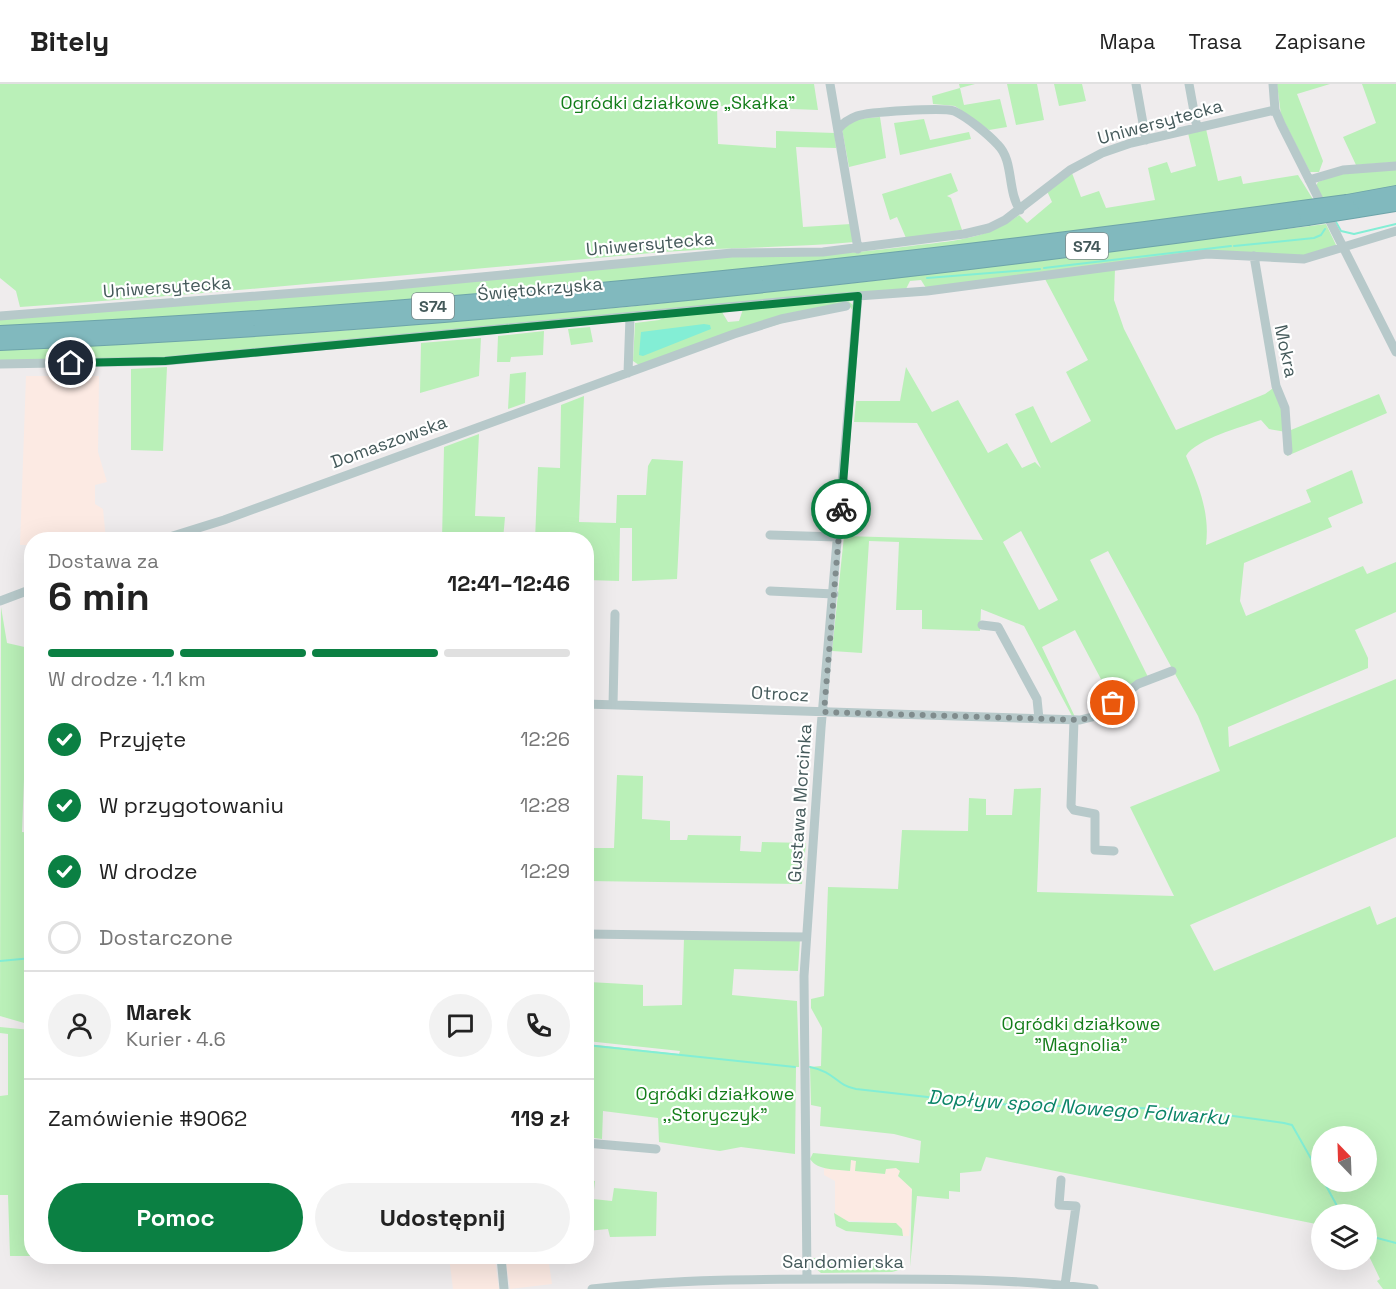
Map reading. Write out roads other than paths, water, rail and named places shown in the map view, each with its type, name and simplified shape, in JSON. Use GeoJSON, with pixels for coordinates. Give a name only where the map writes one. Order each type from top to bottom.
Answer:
{"type":"FeatureCollection","features":[{"type":"Feature","properties":{"kind":"highway","name":"S74"},"geometry":{"type":"LineString","coordinates":[[866,268],[1305,213],[1349,206],[1396,193]]}},
{"type":"Feature","properties":{"kind":"highway","name":"S74"},"geometry":{"type":"LineString","coordinates":[[1349,206],[1396,204]]}},
{"type":"Feature","properties":{"kind":"highway","name":"Świętokrzyska"},"geometry":{"type":"LineString","coordinates":[[0,333],[459,304],[866,268]]}},
{"type":"Feature","properties":{"kind":"highway","name":"Świętokrzyska"},"geometry":{"type":"LineString","coordinates":[[0,343],[391,320],[650,297],[866,268]]}},
{"type":"Feature","properties":{"kind":"street"},"geometry":{"type":"LineString","coordinates":[[830,84],[858,249]]}},
{"type":"Feature","properties":{"kind":"street"},"geometry":{"type":"LineString","coordinates":[[1136,84],[1146,140]]}},
{"type":"Feature","properties":{"kind":"street"},"geometry":{"type":"LineString","coordinates":[[1188,84],[1197,128]]}},
{"type":"Feature","properties":{"kind":"street"},"geometry":{"type":"LineString","coordinates":[[1273,84],[1275,110],[1396,352]]}},
{"type":"Feature","properties":{"kind":"street"},"geometry":{"type":"LineString","coordinates":[[838,129],[858,116],[934,109],[955,112],[999,145],[1005,154],[1013,195],[1020,210]]}},
{"type":"Feature","properties":{"kind":"street","name":"Uniwersytecka"},"geometry":{"type":"LineString","coordinates":[[0,316],[386,286],[732,253],[787,254],[858,249],[978,231],[997,225],[1020,210],[1061,176],[1087,160],[1115,148],[1275,110]]}},
{"type":"Feature","properties":{"kind":"street"},"geometry":{"type":"LineString","coordinates":[[1309,180],[1343,170],[1396,166]]}},
{"type":"Feature","properties":{"kind":"street"},"geometry":{"type":"LineString","coordinates":[[0,364],[165,361],[630,316],[937,290],[1194,255],[1220,253],[1304,259],[1344,249],[1396,231]]}},
{"type":"Feature","properties":{"kind":"street","name":"Mokra"},"geometry":{"type":"LineString","coordinates":[[1254,256],[1276,386],[1285,408],[1288,451]]}},
{"type":"Feature","properties":{"kind":"street","name":"Gustawa Morcinka"},"geometry":{"type":"LineString","coordinates":[[807,1279],[804,1014],[806,937],[858,296]]}},
{"type":"Feature","properties":{"kind":"street","name":"Domaszowska"},"geometry":{"type":"LineString","coordinates":[[185,532],[759,326],[846,306]]}},
{"type":"Feature","properties":{"kind":"street"},"geometry":{"type":"LineString","coordinates":[[628,373],[630,316]]}},
{"type":"Feature","properties":{"kind":"street"},"geometry":{"type":"LineString","coordinates":[[770,535],[838,537]]}},
{"type":"Feature","properties":{"kind":"street"},"geometry":{"type":"LineString","coordinates":[[770,591],[834,594]]}},
{"type":"Feature","properties":{"kind":"street"},"geometry":{"type":"LineString","coordinates":[[0,600],[24,592]]}},
{"type":"Feature","properties":{"kind":"street"},"geometry":{"type":"LineString","coordinates":[[613,705],[615,614]]}},
{"type":"Feature","properties":{"kind":"street"},"geometry":{"type":"LineString","coordinates":[[982,625],[998,627],[1037,699],[1039,719]]}},
{"type":"Feature","properties":{"kind":"street"},"geometry":{"type":"LineString","coordinates":[[1114,851],[1095,850],[1095,814],[1074,810],[1071,806],[1077,720],[1096,716],[1138,684],[1172,671]]}},
{"type":"Feature","properties":{"kind":"street","name":"Otrocz"},"geometry":{"type":"LineString","coordinates":[[594,704],[1077,720]]}},
{"type":"Feature","properties":{"kind":"street"},"geometry":{"type":"LineString","coordinates":[[594,934],[806,937]]}},
{"type":"Feature","properties":{"kind":"street"},"geometry":{"type":"LineString","coordinates":[[594,1144],[656,1149]]}},
{"type":"Feature","properties":{"kind":"street"},"geometry":{"type":"LineString","coordinates":[[1061,1180],[1059,1205],[1076,1206],[1065,1285]]}},
{"type":"Feature","properties":{"kind":"street"},"geometry":{"type":"LineString","coordinates":[[502,1264],[504,1289]]}},
{"type":"Feature","properties":{"kind":"street","name":"Sandomierska"},"geometry":{"type":"LineString","coordinates":[[592,1289],[681,1280],[807,1279],[975,1279],[1094,1289]]}},
{"type":"Feature","properties":{"kind":"street"},"geometry":{"type":"LineString","coordinates":[[882,1289],[883,1279]]}},
{"type":"Feature","properties":{"kind":"waterway"},"geometry":{"type":"LineString","coordinates":[[1336,222],[1341,231],[1354,234],[1396,224]]}},
{"type":"Feature","properties":{"kind":"waterway"},"geometry":{"type":"LineString","coordinates":[[1234,246],[1314,238],[1321,235],[1325,229]]}},
{"type":"Feature","properties":{"kind":"waterway"},"geometry":{"type":"LineString","coordinates":[[1044,268],[1231,246]]}},
{"type":"Feature","properties":{"kind":"waterway"},"geometry":{"type":"LineString","coordinates":[[927,278],[1040,269]]}},
{"type":"Feature","properties":{"kind":"waterway"},"geometry":{"type":"LineString","coordinates":[[0,961],[24,959]]}},
{"type":"Feature","properties":{"kind":"waterway","name":"Dopływ spod Nowego Folwarku"},"geometry":{"type":"LineString","coordinates":[[594,1046],[795,1067]]}},
{"type":"Feature","properties":{"kind":"waterway","name":"Dopływ spod Nowego Folwarku"},"geometry":{"type":"LineString","coordinates":[[810,1067],[819,1069],[844,1085],[856,1089],[990,1104],[1173,1109],[1191,1115],[1211,1113],[1284,1123],[1292,1125],[1311,1159]]}},
{"type":"Feature","properties":{"kind":"waterway","name":"Dopływ spod Nowego Folwarku"},"geometry":{"type":"LineString","coordinates":[[1329,1192],[1336,1204]]}},
{"type":"Feature","properties":{"kind":"waterway","name":"Dopływ spod Nowego Folwarku"},"geometry":{"type":"LineString","coordinates":[[1377,1238],[1396,1243]]}},
{"type":"Feature","properties":{"kind":"park label","name":"Ogródki działkowe „Skałka”"},"geometry":{"type":"Point","coordinates":[678,103]}},
{"type":"Feature","properties":{"kind":"park label","name":"Ogródki działkowe \"Magnolia\""},"geometry":{"type":"Point","coordinates":[1081,1034]}},
{"type":"Feature","properties":{"kind":"park label","name":"Ogródki działkowe ,,Storyczyk\""},"geometry":{"type":"Point","coordinates":[715,1104]}}]}
